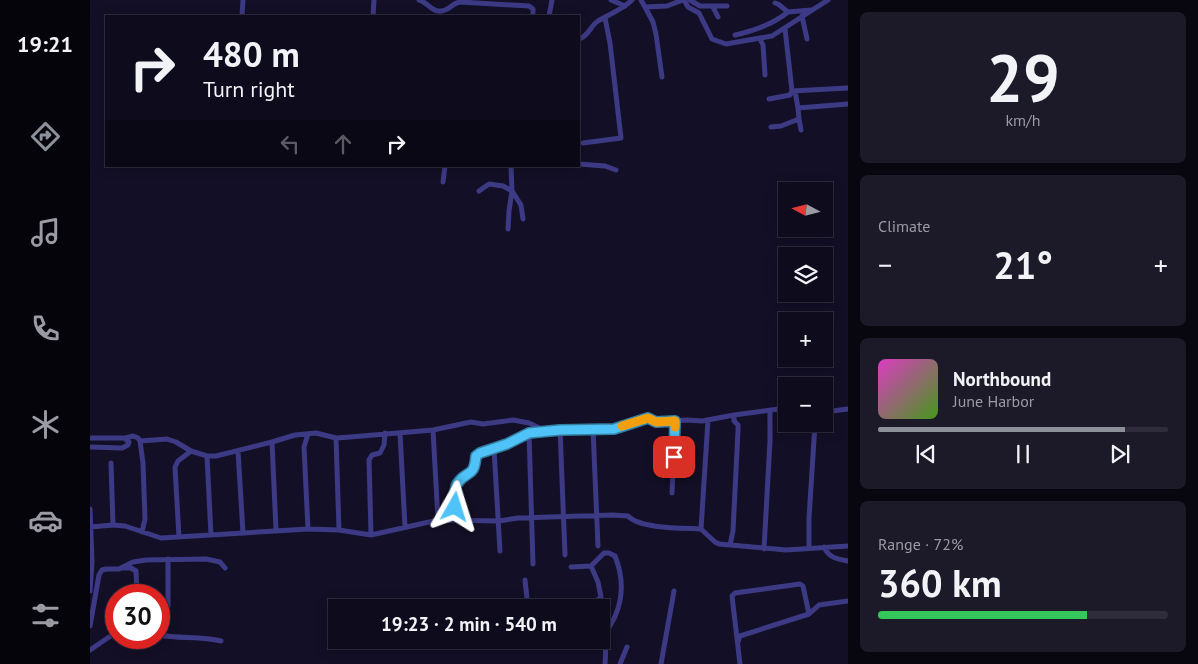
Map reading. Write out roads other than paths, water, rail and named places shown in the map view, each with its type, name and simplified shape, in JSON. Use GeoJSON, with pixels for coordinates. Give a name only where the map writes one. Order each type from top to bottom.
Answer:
{"type":"FeatureCollection","features":[{"type":"Feature","properties":{"kind":"street"},"geometry":{"type":"LineString","coordinates":[[242,15],[243,0]]}},
{"type":"Feature","properties":{"kind":"street"},"geometry":{"type":"LineString","coordinates":[[373,15],[374,0]]}},
{"type":"Feature","properties":{"kind":"street"},"geometry":{"type":"LineString","coordinates":[[419,0],[426,3],[433,10],[439,11],[460,2],[529,6],[533,9],[533,15]]}},
{"type":"Feature","properties":{"kind":"street"},"geometry":{"type":"LineString","coordinates":[[549,15],[552,0]]}},
{"type":"Feature","properties":{"kind":"street"},"geometry":{"type":"LineString","coordinates":[[611,0],[626,6]]}},
{"type":"Feature","properties":{"kind":"street"},"geometry":{"type":"LineString","coordinates":[[580,40],[585,37],[597,22],[626,6],[632,0]]}},
{"type":"Feature","properties":{"kind":"street"},"geometry":{"type":"LineString","coordinates":[[641,0],[653,22],[662,78]]}},
{"type":"Feature","properties":{"kind":"street"},"geometry":{"type":"LineString","coordinates":[[645,7],[667,6],[684,0],[688,7],[699,13],[712,39],[726,44],[772,36],[828,0]]}},
{"type":"Feature","properties":{"kind":"street"},"geometry":{"type":"LineString","coordinates":[[690,0],[700,6],[728,6]]}},
{"type":"Feature","properties":{"kind":"street"},"geometry":{"type":"LineString","coordinates":[[775,3],[788,12]]}},
{"type":"Feature","properties":{"kind":"street"},"geometry":{"type":"LineString","coordinates":[[713,7],[718,17]]}},
{"type":"Feature","properties":{"kind":"street"},"geometry":{"type":"LineString","coordinates":[[735,35],[752,32],[770,24],[788,12],[812,10]]}},
{"type":"Feature","properties":{"kind":"street"},"geometry":{"type":"LineString","coordinates":[[802,16],[807,39]]}},
{"type":"Feature","properties":{"kind":"street"},"geometry":{"type":"LineString","coordinates":[[583,143],[621,138],[610,43],[605,18]]}},
{"type":"Feature","properties":{"kind":"street"},"geometry":{"type":"LineString","coordinates":[[785,29],[801,130]]}},
{"type":"Feature","properties":{"kind":"street"},"geometry":{"type":"LineString","coordinates":[[760,39],[763,45],[765,75]]}},
{"type":"Feature","properties":{"kind":"street"},"geometry":{"type":"LineString","coordinates":[[769,99],[786,97],[794,91],[848,88]]}},
{"type":"Feature","properties":{"kind":"street"},"geometry":{"type":"LineString","coordinates":[[798,108],[848,104]]}},
{"type":"Feature","properties":{"kind":"street"},"geometry":{"type":"LineString","coordinates":[[771,127],[781,126],[799,119]]}},
{"type":"Feature","properties":{"kind":"street"},"geometry":{"type":"LineString","coordinates":[[580,164],[605,166],[616,170]]}},
{"type":"Feature","properties":{"kind":"street"},"geometry":{"type":"LineString","coordinates":[[442,182],[445,167]]}},
{"type":"Feature","properties":{"kind":"street"},"geometry":{"type":"LineString","coordinates":[[508,229],[512,192],[511,167]]}},
{"type":"Feature","properties":{"kind":"street"},"geometry":{"type":"LineString","coordinates":[[479,190],[488,184],[503,186],[512,192],[521,206],[523,219]]}},
{"type":"Feature","properties":{"kind":"street"},"geometry":{"type":"LineString","coordinates":[[465,520],[455,507],[456,486],[476,466],[476,456],[529,433],[560,430],[614,429],[648,418],[656,422],[708,420],[778,408]]}},
{"type":"Feature","properties":{"kind":"street"},"geometry":{"type":"LineString","coordinates":[[833,411],[848,409]]}},
{"type":"Feature","properties":{"kind":"street"},"geometry":{"type":"LineString","coordinates":[[764,549],[770,410]]}},
{"type":"Feature","properties":{"kind":"street"},"geometry":{"type":"LineString","coordinates":[[730,545],[734,531],[738,431],[734,415]]}},
{"type":"Feature","properties":{"kind":"street"},"geometry":{"type":"LineString","coordinates":[[140,441],[167,439],[191,451],[207,456],[216,456],[295,435],[316,433],[336,438],[434,430],[471,422],[484,424],[513,420],[529,423],[546,431]]}},
{"type":"Feature","properties":{"kind":"street"},"geometry":{"type":"LineString","coordinates":[[700,529],[708,420]]}},
{"type":"Feature","properties":{"kind":"street"},"geometry":{"type":"LineString","coordinates":[[672,493],[675,421]]}},
{"type":"Feature","properties":{"kind":"street"},"geometry":{"type":"LineString","coordinates":[[592,429],[598,546]]}},
{"type":"Feature","properties":{"kind":"street"},"geometry":{"type":"LineString","coordinates":[[434,430],[438,520]]}},
{"type":"Feature","properties":{"kind":"street"},"geometry":{"type":"LineString","coordinates":[[560,430],[565,555]]}},
{"type":"Feature","properties":{"kind":"street"},"geometry":{"type":"LineString","coordinates":[[810,548],[809,518],[814,432]]}},
{"type":"Feature","properties":{"kind":"street"},"geometry":{"type":"LineString","coordinates":[[400,433],[405,528]]}},
{"type":"Feature","properties":{"kind":"street"},"geometry":{"type":"LineString","coordinates":[[529,433],[533,564]]}},
{"type":"Feature","properties":{"kind":"street"},"geometry":{"type":"LineString","coordinates":[[308,434],[304,447],[308,529]]}},
{"type":"Feature","properties":{"kind":"street"},"geometry":{"type":"LineString","coordinates":[[371,535],[369,460],[372,455],[380,453],[382,450],[385,434]]}},
{"type":"Feature","properties":{"kind":"street"},"geometry":{"type":"LineString","coordinates":[[90,438],[126,438],[133,436],[140,441],[143,462],[144,519],[142,532]]}},
{"type":"Feature","properties":{"kind":"street"},"geometry":{"type":"LineString","coordinates":[[90,448],[122,448],[128,445],[129,442],[126,438]]}},
{"type":"Feature","properties":{"kind":"street"},"geometry":{"type":"LineString","coordinates":[[336,438],[340,530]]}},
{"type":"Feature","properties":{"kind":"street"},"geometry":{"type":"LineString","coordinates":[[272,442],[276,530]]}},
{"type":"Feature","properties":{"kind":"street"},"geometry":{"type":"LineString","coordinates":[[494,449],[500,551]]}},
{"type":"Feature","properties":{"kind":"street"},"geometry":{"type":"LineString","coordinates":[[180,537],[176,467],[178,461],[191,451]]}},
{"type":"Feature","properties":{"kind":"street"},"geometry":{"type":"LineString","coordinates":[[238,451],[243,533]]}},
{"type":"Feature","properties":{"kind":"street"},"geometry":{"type":"LineString","coordinates":[[207,456],[211,536]]}},
{"type":"Feature","properties":{"kind":"street"},"geometry":{"type":"LineString","coordinates":[[111,464],[113,524]]}},
{"type":"Feature","properties":{"kind":"street"},"geometry":{"type":"LineString","coordinates":[[90,509],[92,578],[90,591]]}},
{"type":"Feature","properties":{"kind":"street"},"geometry":{"type":"LineString","coordinates":[[91,527],[113,524],[161,538],[308,529],[340,530],[371,535],[438,520],[499,521],[531,518],[628,516],[633,522],[665,527],[700,529],[715,542],[730,545],[786,550],[848,546]]}},
{"type":"Feature","properties":{"kind":"street"},"geometry":{"type":"LineString","coordinates":[[734,531],[741,545]]}},
{"type":"Feature","properties":{"kind":"street"},"geometry":{"type":"LineString","coordinates":[[824,547],[832,558],[848,561]]}},
{"type":"Feature","properties":{"kind":"street"},"geometry":{"type":"LineString","coordinates":[[591,566],[599,556],[609,553],[615,556],[621,575],[621,598],[610,626]]}},
{"type":"Feature","properties":{"kind":"street"},"geometry":{"type":"LineString","coordinates":[[168,559],[168,584]]}},
{"type":"Feature","properties":{"kind":"street"},"geometry":{"type":"LineString","coordinates":[[123,568],[139,561],[168,559],[212,560],[220,562],[226,568]]}},
{"type":"Feature","properties":{"kind":"street"},"geometry":{"type":"LineString","coordinates":[[571,566],[591,566]]}},
{"type":"Feature","properties":{"kind":"street"},"geometry":{"type":"LineString","coordinates":[[591,566],[598,582],[599,599]]}},
{"type":"Feature","properties":{"kind":"street"},"geometry":{"type":"LineString","coordinates":[[90,626],[100,572],[106,569],[131,568],[136,572],[136,584]]}},
{"type":"Feature","properties":{"kind":"street"},"geometry":{"type":"LineString","coordinates":[[526,580],[527,599]]}},
{"type":"Feature","properties":{"kind":"street"},"geometry":{"type":"LineString","coordinates":[[740,664],[732,596],[735,593],[800,584],[803,586],[809,614]]}},
{"type":"Feature","properties":{"kind":"street"},"geometry":{"type":"LineString","coordinates":[[661,664],[674,591]]}},
{"type":"Feature","properties":{"kind":"street"},"geometry":{"type":"LineString","coordinates":[[738,653],[740,636],[809,614],[818,605],[848,601]]}},
{"type":"Feature","properties":{"kind":"street"},"geometry":{"type":"LineString","coordinates":[[170,637],[221,641]]}},
{"type":"Feature","properties":{"kind":"street"},"geometry":{"type":"LineString","coordinates":[[90,649],[105,639]]}},
{"type":"Feature","properties":{"kind":"street"},"geometry":{"type":"LineString","coordinates":[[620,664],[627,647]]}},
{"type":"Feature","properties":{"kind":"street"},"geometry":{"type":"LineString","coordinates":[[605,664],[606,649]]}}]}
